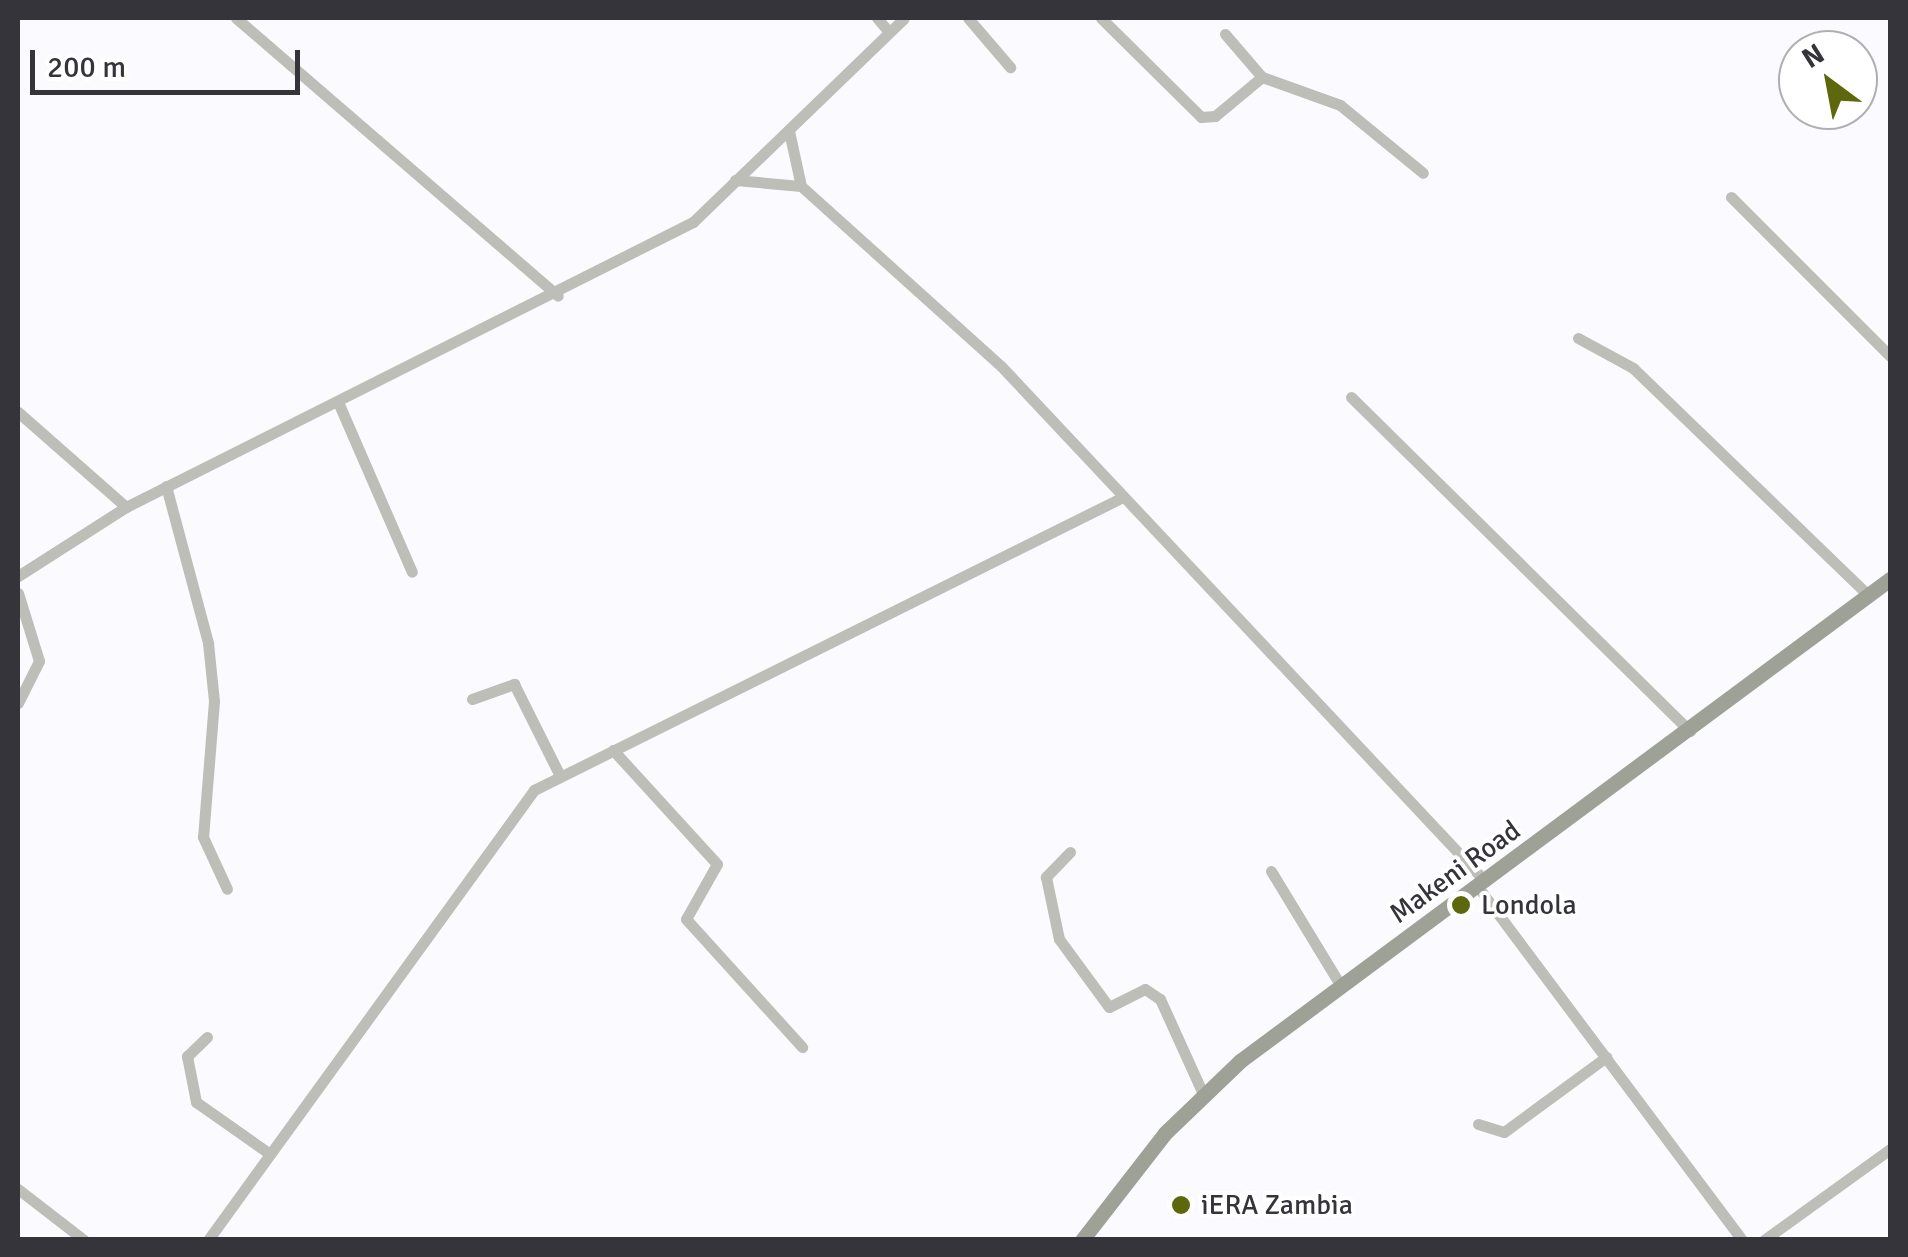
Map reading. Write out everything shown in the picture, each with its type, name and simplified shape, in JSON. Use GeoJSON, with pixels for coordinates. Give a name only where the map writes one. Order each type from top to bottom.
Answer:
{"type":"FeatureCollection","features":[{"type":"Feature","properties":{"kind":"main road","name":"Makeni Road"},"geometry":{"type":"LineString","coordinates":[[1082,1240],[1204,1094],[1341,986],[1890,579]]}},
{"type":"Feature","properties":{"kind":"street"},"geometry":{"type":"LineString","coordinates":[[236,18],[558,296]]}},
{"type":"Feature","properties":{"kind":"street"},"geometry":{"type":"LineString","coordinates":[[877,18],[889,32]]}},
{"type":"Feature","properties":{"kind":"street"},"geometry":{"type":"LineString","coordinates":[[18,576],[166,486],[558,296],[693,222],[904,18]]}},
{"type":"Feature","properties":{"kind":"street"},"geometry":{"type":"LineString","coordinates":[[968,18],[1010,67]]}},
{"type":"Feature","properties":{"kind":"street"},"geometry":{"type":"LineString","coordinates":[[1100,18],[1201,117],[1216,116],[1262,77]]}},
{"type":"Feature","properties":{"kind":"street"},"geometry":{"type":"LineString","coordinates":[[1225,34],[1262,77],[1340,105],[1423,174]]}},
{"type":"Feature","properties":{"kind":"street"},"geometry":{"type":"LineString","coordinates":[[789,131],[801,186],[1002,366],[1482,884],[1742,1240]]}},
{"type":"Feature","properties":{"kind":"street"},"geometry":{"type":"LineString","coordinates":[[735,180],[801,186]]}},
{"type":"Feature","properties":{"kind":"street"},"geometry":{"type":"LineString","coordinates":[[1731,197],[1890,356]]}},
{"type":"Feature","properties":{"kind":"street"},"geometry":{"type":"LineString","coordinates":[[1578,338],[1633,368],[1869,596]]}},
{"type":"Feature","properties":{"kind":"street"},"geometry":{"type":"LineString","coordinates":[[1350,396],[1690,731]]}},
{"type":"Feature","properties":{"kind":"street"},"geometry":{"type":"LineString","coordinates":[[338,402],[412,572]]}},
{"type":"Feature","properties":{"kind":"street"},"geometry":{"type":"LineString","coordinates":[[18,412],[126,507]]}},
{"type":"Feature","properties":{"kind":"street"},"geometry":{"type":"LineString","coordinates":[[166,486],[208,643],[214,701],[203,837],[228,889]]}},
{"type":"Feature","properties":{"kind":"street"},"geometry":{"type":"LineString","coordinates":[[208,1240],[524,804],[559,774],[1123,497]]}},
{"type":"Feature","properties":{"kind":"street"},"geometry":{"type":"LineString","coordinates":[[18,593],[39,654],[18,703]]}},
{"type":"Feature","properties":{"kind":"street"},"geometry":{"type":"LineString","coordinates":[[472,698],[514,684],[559,774]]}},
{"type":"Feature","properties":{"kind":"street"},"geometry":{"type":"LineString","coordinates":[[613,750],[717,864],[686,919],[802,1046]]}},
{"type":"Feature","properties":{"kind":"street"},"geometry":{"type":"LineString","coordinates":[[1070,852],[1046,877],[1065,951],[1109,1007],[1145,989],[1160,998],[1204,1094]]}},
{"type":"Feature","properties":{"kind":"street"},"geometry":{"type":"LineString","coordinates":[[1271,871],[1341,986]]}},
{"type":"Feature","properties":{"kind":"street"},"geometry":{"type":"LineString","coordinates":[[207,1037],[188,1056],[196,1102],[270,1154]]}},
{"type":"Feature","properties":{"kind":"street"},"geometry":{"type":"LineString","coordinates":[[1478,1124],[1504,1132],[1606,1057]]}},
{"type":"Feature","properties":{"kind":"street"},"geometry":{"type":"LineString","coordinates":[[1764,1240],[1890,1149]]}},
{"type":"Feature","properties":{"kind":"street"},"geometry":{"type":"LineString","coordinates":[[18,1189],[84,1240]]}},
{"type":"Feature","properties":{"kind":"place","name":"Londola"},"geometry":{"type":"Point","coordinates":[1461,905]}},
{"type":"Feature","properties":{"kind":"place","name":"iERA Zambia"},"geometry":{"type":"Point","coordinates":[1181,1205]}}]}
